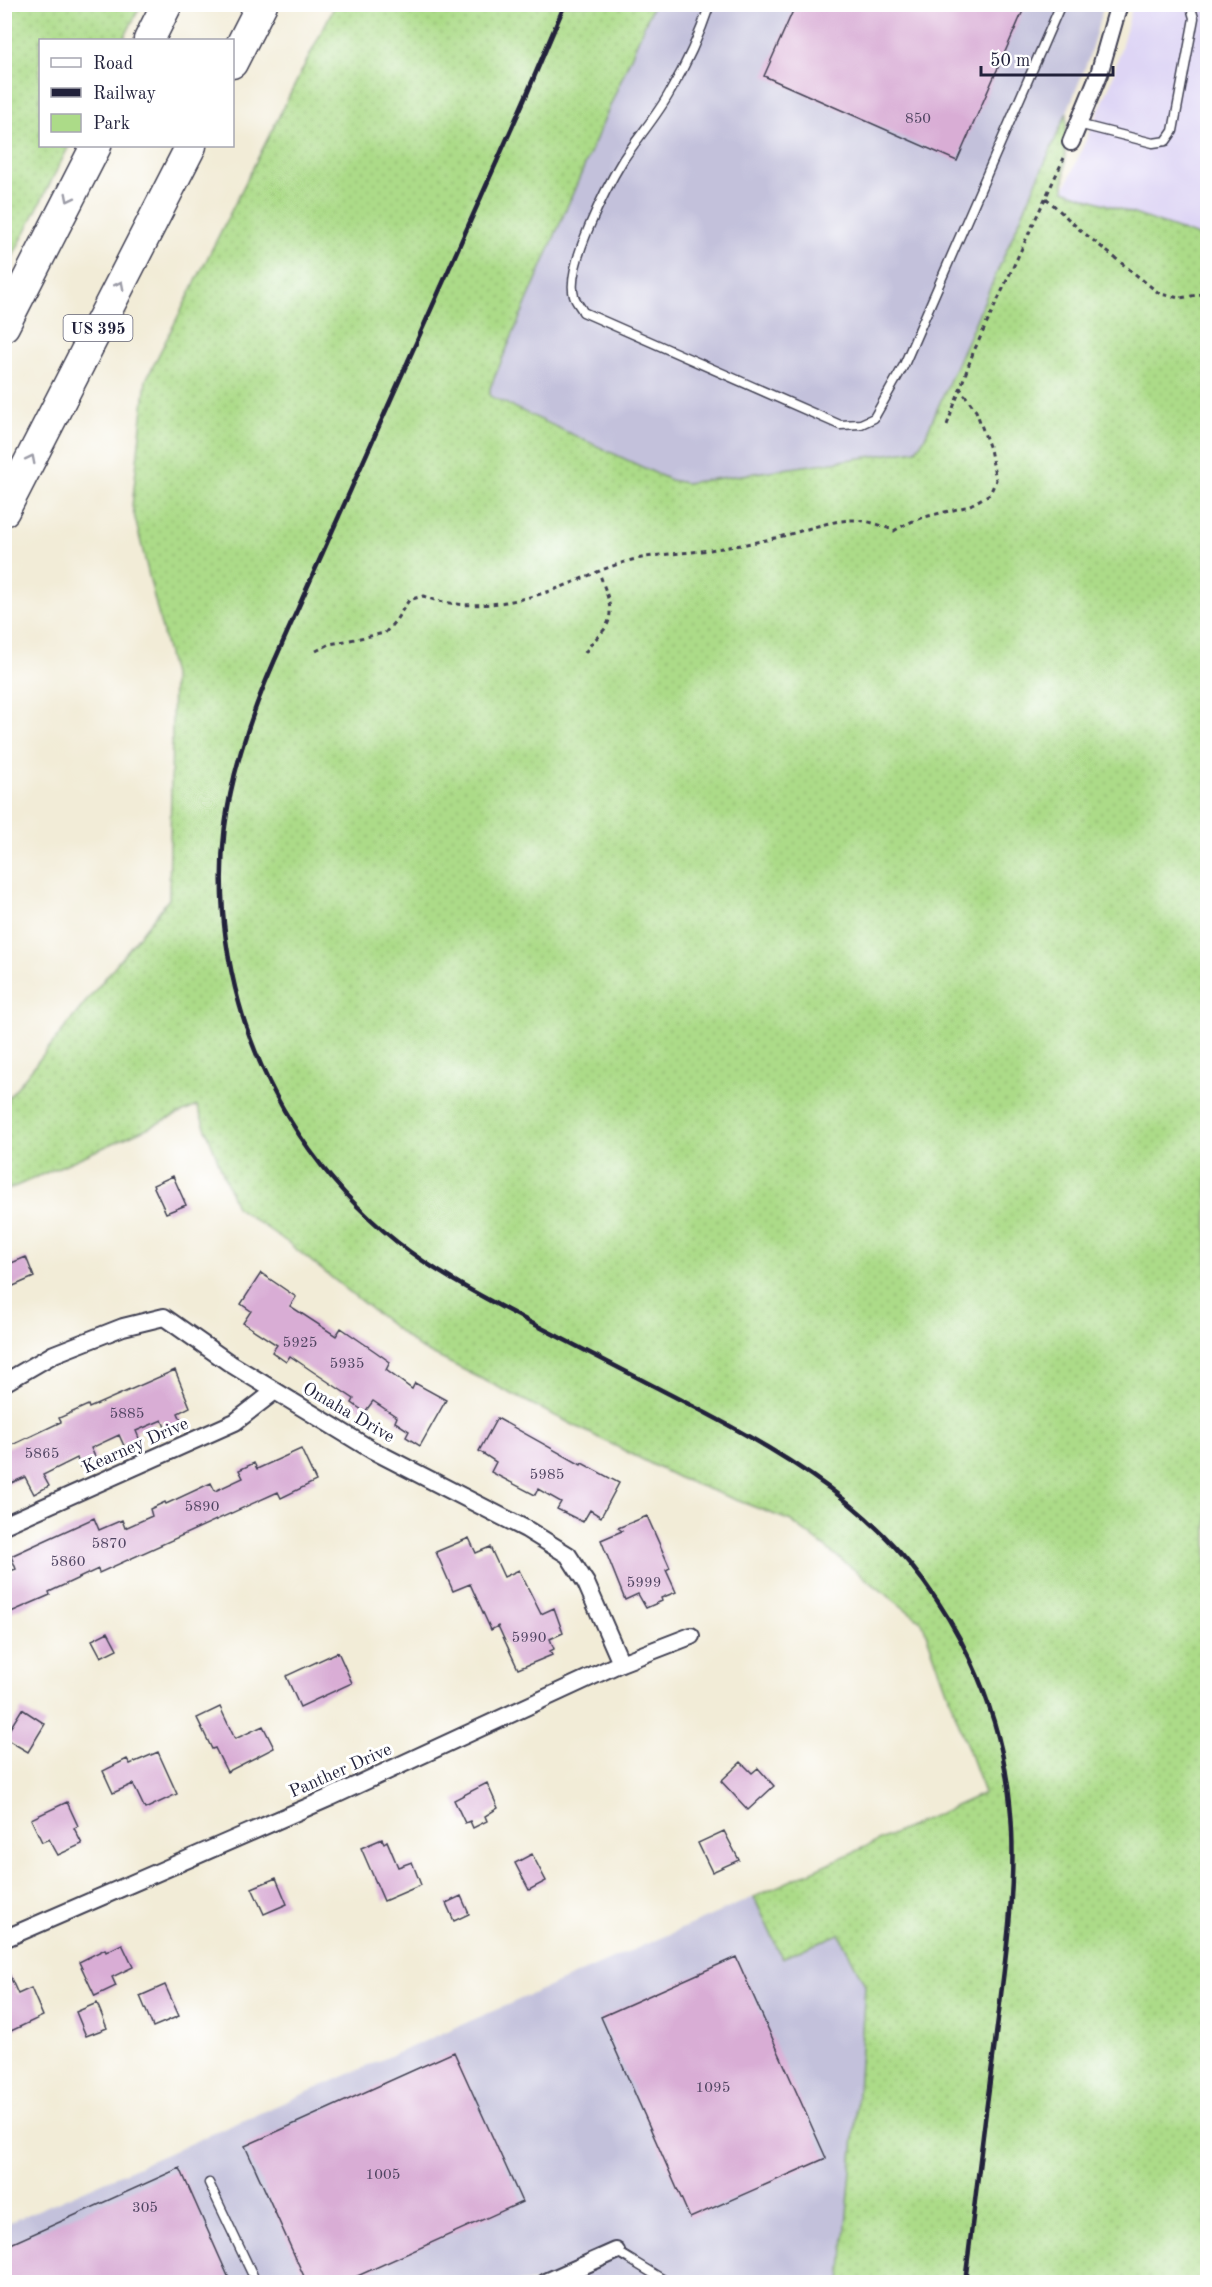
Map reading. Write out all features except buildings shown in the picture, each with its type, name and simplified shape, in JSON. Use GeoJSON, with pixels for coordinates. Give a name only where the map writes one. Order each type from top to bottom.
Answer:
{"type":"FeatureCollection","features":[{"type":"Feature","properties":{"kind":"highway"},"geometry":{"type":"LineString","coordinates":[[150,39],[167,4]]}},
{"type":"Feature","properties":{"kind":"highway"},"geometry":{"type":"LineString","coordinates":[[234,59],[262,4]]}},
{"type":"Feature","properties":{"kind":"highway"},"geometry":{"type":"LineString","coordinates":[[4,326],[95,147]]}},
{"type":"Feature","properties":{"kind":"highway","name":"US 395"},"geometry":{"type":"LineString","coordinates":[[4,511],[190,147]]}},
{"type":"Feature","properties":{"kind":"street"},"geometry":{"type":"LineString","coordinates":[[1071,142],[1099,74],[1119,4]]}},
{"type":"Feature","properties":{"kind":"street","name":"Omaha Drive"},"geometry":{"type":"LineString","coordinates":[[4,1383],[54,1354],[123,1327],[164,1317],[231,1364],[372,1450],[526,1529],[568,1555],[586,1583],[621,1663]]}},
{"type":"Feature","properties":{"kind":"street","name":"Kearney Drive"},"geometry":{"type":"LineString","coordinates":[[4,1525],[235,1422],[274,1391]]}},
{"type":"Feature","properties":{"kind":"street","name":"Panther Drive"},"geometry":{"type":"LineString","coordinates":[[4,1939],[331,1797],[621,1663],[691,1636]]}},
{"type":"Feature","properties":{"kind":"street"},"geometry":{"type":"LineString","coordinates":[[551,2282],[616,2251]]}},
{"type":"Feature","properties":{"kind":"lane"},"geometry":{"type":"LineString","coordinates":[[710,4],[703,25],[670,93],[622,161],[595,214],[580,250],[574,273],[574,296],[584,312],[840,425],[861,424],[874,418],[904,365],[1061,4]]}},
{"type":"Feature","properties":{"kind":"lane"},"geometry":{"type":"LineString","coordinates":[[1078,124],[1153,143],[1166,141],[1173,131],[1194,18],[1190,4]]}},
{"type":"Feature","properties":{"kind":"lane"},"geometry":{"type":"LineString","coordinates":[[209,2183],[256,2283]]}},
{"type":"Feature","properties":{"kind":"lane"},"geometry":{"type":"LineString","coordinates":[[616,2251],[667,2283]]}},
{"type":"Feature","properties":{"kind":"path"},"geometry":{"type":"LineString","coordinates":[[947,425],[973,353],[999,293],[1071,142]]}},
{"type":"Feature","properties":{"kind":"path"},"geometry":{"type":"LineString","coordinates":[[1046,198],[1079,230],[1160,294],[1180,298],[1208,293]]}},
{"type":"Feature","properties":{"kind":"path"},"geometry":{"type":"LineString","coordinates":[[315,651],[330,644],[385,633],[409,600],[423,596],[439,602],[459,605],[491,604],[524,599],[626,561],[716,550],[779,537],[825,524],[855,520],[880,524],[894,531],[909,521],[968,506],[990,494],[996,480],[990,449],[975,411],[960,388]]}},
{"type":"Feature","properties":{"kind":"path"},"geometry":{"type":"LineString","coordinates":[[585,653],[591,642],[605,629],[611,612],[599,572]]}},
{"type":"Feature","properties":{"kind":"shaded area"},"geometry":{"type":"Polygon","coordinates":[[[653,5],[1104,5],[1088,60],[1067,112],[924,439],[916,450],[686,483],[670,480],[490,396],[490,388],[653,5]]]}},
{"type":"Feature","properties":{"kind":"shaded area"},"geometry":{"type":"Polygon","coordinates":[[[1133,5],[1207,5],[1207,239],[1064,190],[1111,83],[1133,5]]]}},
{"type":"Feature","properties":{"kind":"shaded area"},"geometry":{"type":"Polygon","coordinates":[[[754,1897],[782,1958],[839,1934],[865,1985],[841,2282],[5,2282],[4,2225],[754,1897]]]}},
{"type":"Feature","properties":{"kind":"green space"},"geometry":{"type":"Polygon","coordinates":[[[5,4],[141,5],[124,39],[39,39],[39,147],[68,147],[5,272],[5,4]]]}},
{"type":"Feature","properties":{"kind":"green space"},"geometry":{"type":"Polygon","coordinates":[[[335,5],[653,5],[490,388],[490,396],[670,480],[686,483],[916,450],[924,439],[1067,112],[1064,190],[1207,239],[1207,2282],[841,2282],[865,1985],[839,1934],[782,1958],[754,1897],[984,1793],[922,1622],[791,1521],[679,1478],[420,1348],[287,1242],[236,1207],[197,1106],[5,1191],[5,1102],[169,899],[173,675],[132,506],[146,380],[335,5]]]}},
{"type":"Feature","properties":{"kind":"railway"},"geometry":{"type":"LineString","coordinates":[[565,4],[256,705],[242,747],[225,829],[222,871],[223,913],[229,957],[239,1003],[250,1038],[280,1104],[320,1164],[369,1218],[397,1242],[459,1284],[724,1423],[809,1474],[848,1502],[883,1534],[915,1570],[944,1611],[970,1659],[990,1708],[1003,1756],[1010,1803],[1012,1849],[1007,1943],[965,2282]]}}]}
